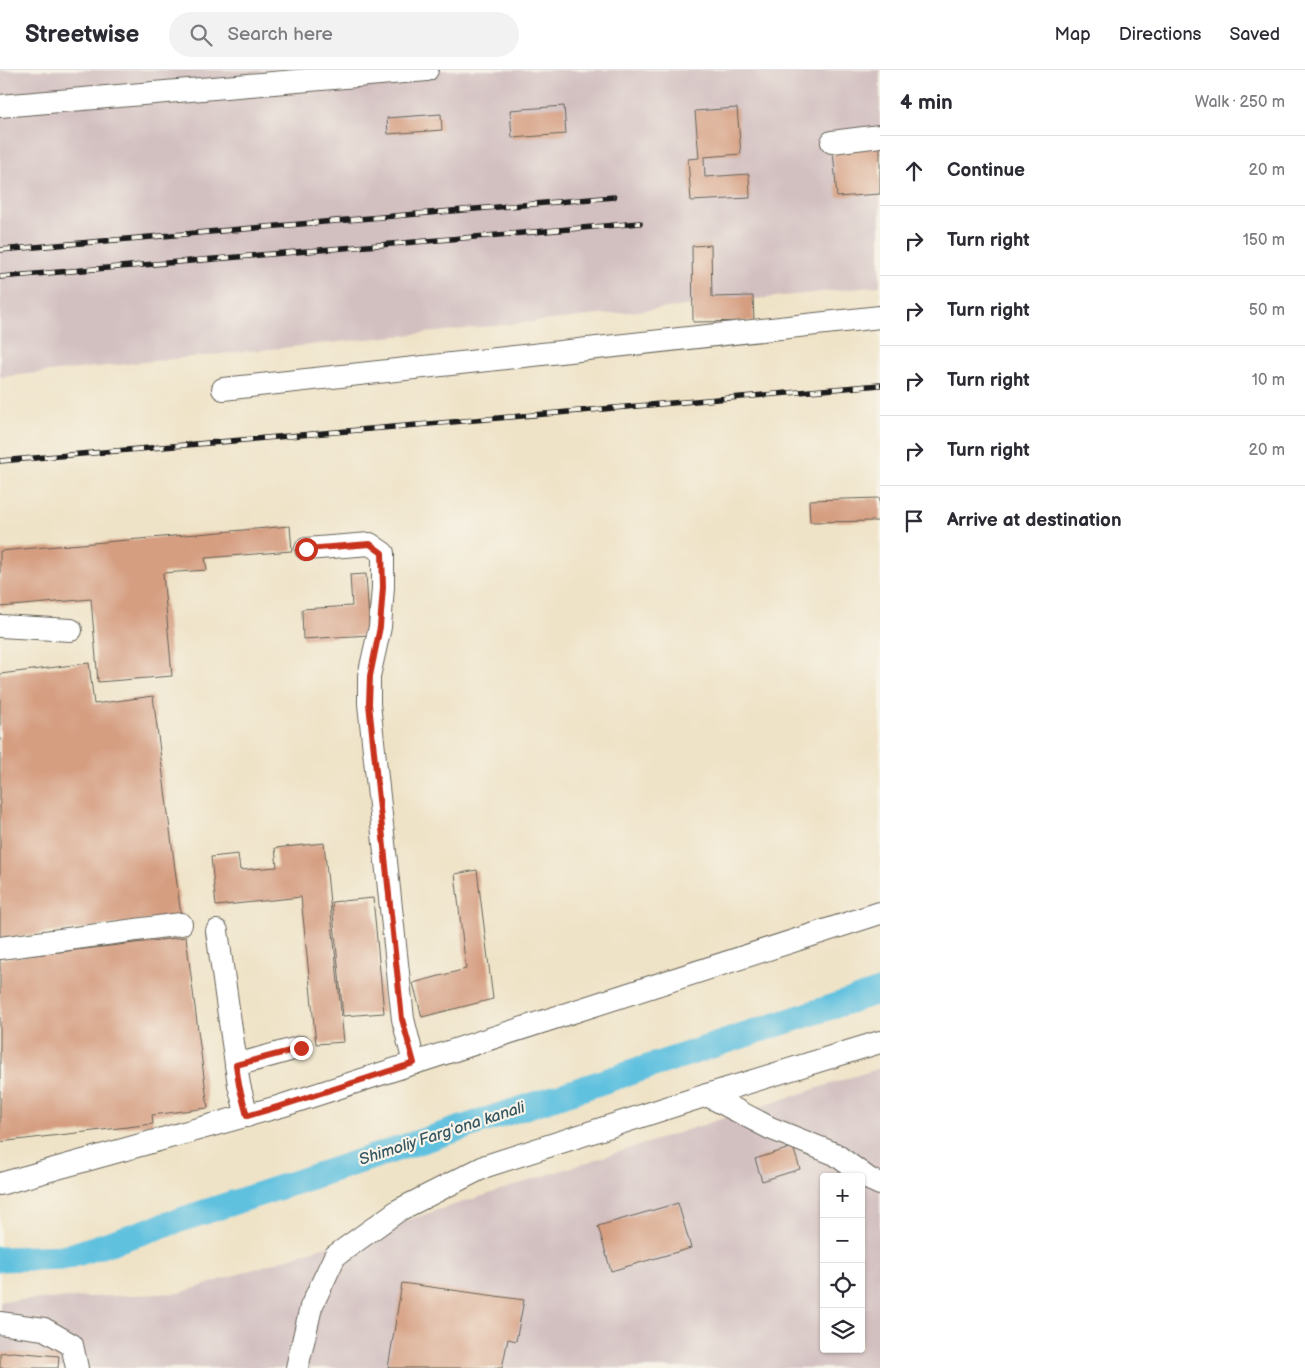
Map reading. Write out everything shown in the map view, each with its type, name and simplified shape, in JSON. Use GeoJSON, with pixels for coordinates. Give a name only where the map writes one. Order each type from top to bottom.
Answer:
{"type":"FeatureCollection","features":[{"type":"Feature","properties":{"kind":"street"},"geometry":{"type":"LineString","coordinates":[[0,106],[427,70]]}},
{"type":"Feature","properties":{"kind":"street"},"geometry":{"type":"LineString","coordinates":[[832,142],[880,136]]}},
{"type":"Feature","properties":{"kind":"street"},"geometry":{"type":"LineString","coordinates":[[223,389],[880,317]]}},
{"type":"Feature","properties":{"kind":"street"},"geometry":{"type":"LineString","coordinates":[[306,549],[370,544],[382,553],[383,587],[380,627],[370,676],[369,704],[402,1019],[414,1063]]}},
{"type":"Feature","properties":{"kind":"street"},"geometry":{"type":"LineString","coordinates":[[0,626],[71,630]]}},
{"type":"Feature","properties":{"kind":"street"},"geometry":{"type":"LineString","coordinates":[[0,1184],[281,1106],[880,913]]}},
{"type":"Feature","properties":{"kind":"street"},"geometry":{"type":"LineString","coordinates":[[0,948],[181,924]]}},
{"type":"Feature","properties":{"kind":"street"},"geometry":{"type":"LineString","coordinates":[[217,931],[239,1085],[247,1116]]}},
{"type":"Feature","properties":{"kind":"street"},"geometry":{"type":"LineString","coordinates":[[297,1368],[311,1307],[335,1256],[399,1210],[486,1166],[880,1042]]}},
{"type":"Feature","properties":{"kind":"street"},"geometry":{"type":"LineString","coordinates":[[236,1065],[301,1048]]}},
{"type":"Feature","properties":{"kind":"street"},"geometry":{"type":"LineString","coordinates":[[707,1095],[770,1128],[835,1154],[869,1179],[880,1184]]}},
{"type":"Feature","properties":{"kind":"street"},"geometry":{"type":"LineString","coordinates":[[0,1324],[44,1329],[72,1344],[77,1368]]}},
{"type":"Feature","properties":{"kind":"shaded area"},"geometry":{"type":"Polygon","coordinates":[[[0,70],[880,70],[880,286],[0,377],[0,70]]]}},
{"type":"Feature","properties":{"kind":"shaded area"},"geometry":{"type":"Polygon","coordinates":[[[880,1068],[880,1368],[0,1368],[0,1301],[180,1293],[880,1068]]]}},
{"type":"Feature","properties":{"kind":"building"},"geometry":{"type":"Polygon","coordinates":[[[564,106],[566,134],[512,138],[510,110],[564,106]]]}},
{"type":"Feature","properties":{"kind":"building"},"geometry":{"type":"Polygon","coordinates":[[[737,108],[741,154],[704,157],[705,177],[749,174],[750,198],[691,201],[688,159],[699,158],[695,111],[737,108]]]}},
{"type":"Feature","properties":{"kind":"building"},"geometry":{"type":"Polygon","coordinates":[[[441,114],[442,130],[388,134],[387,118],[441,114]]]}},
{"type":"Feature","properties":{"kind":"building"},"geometry":{"type":"Polygon","coordinates":[[[880,147],[880,194],[837,197],[833,151],[880,147]]]}},
{"type":"Feature","properties":{"kind":"building"},"geometry":{"type":"Polygon","coordinates":[[[711,245],[712,297],[753,296],[754,321],[693,322],[692,246],[711,245]]]}},
{"type":"Feature","properties":{"kind":"building"},"geometry":{"type":"Polygon","coordinates":[[[880,498],[880,521],[810,522],[809,500],[880,498]]]}},
{"type":"Feature","properties":{"kind":"building"},"geometry":{"type":"Polygon","coordinates":[[[290,526],[292,551],[205,558],[207,570],[163,573],[172,676],[98,682],[91,599],[0,607],[0,551],[290,526]]]}},
{"type":"Feature","properties":{"kind":"building"},"geometry":{"type":"Polygon","coordinates":[[[366,574],[370,635],[303,639],[302,609],[352,606],[350,575],[366,574]]]}},
{"type":"Feature","properties":{"kind":"building"},"geometry":{"type":"Polygon","coordinates":[[[89,663],[94,704],[153,696],[181,916],[0,939],[0,674],[89,663]]]}},
{"type":"Feature","properties":{"kind":"building"},"geometry":{"type":"Polygon","coordinates":[[[324,843],[344,1042],[316,1044],[301,897],[216,906],[211,857],[238,854],[240,870],[277,867],[275,848],[324,843]]]}},
{"type":"Feature","properties":{"kind":"building"},"geometry":{"type":"Polygon","coordinates":[[[477,870],[493,999],[422,1017],[413,983],[466,969],[455,874],[477,870]]]}},
{"type":"Feature","properties":{"kind":"building"},"geometry":{"type":"Polygon","coordinates":[[[373,898],[384,1013],[343,1016],[332,902],[373,898]]]}},
{"type":"Feature","properties":{"kind":"building"},"geometry":{"type":"Polygon","coordinates":[[[186,937],[208,1108],[152,1115],[153,1124],[0,1142],[0,959],[186,937]]]}},
{"type":"Feature","properties":{"kind":"building"},"geometry":{"type":"Polygon","coordinates":[[[793,1147],[800,1169],[762,1181],[755,1159],[793,1147]]]}},
{"type":"Feature","properties":{"kind":"building"},"geometry":{"type":"Polygon","coordinates":[[[678,1203],[691,1248],[611,1271],[598,1226],[678,1203]]]}},
{"type":"Feature","properties":{"kind":"building"},"geometry":{"type":"Polygon","coordinates":[[[402,1283],[524,1300],[516,1341],[508,1339],[502,1368],[388,1368],[402,1283]]]}},
{"type":"Feature","properties":{"kind":"building"},"geometry":{"type":"Polygon","coordinates":[[[13,1352],[59,1356],[58,1368],[0,1368],[0,1353],[13,1352]]]}},
{"type":"Feature","properties":{"kind":"waterway","name":"Shimoliy Fargʻona kanali"},"geometry":{"type":"LineString","coordinates":[[0,1259],[67,1257],[880,991]]}},
{"type":"Feature","properties":{"kind":"railway"},"geometry":{"type":"LineString","coordinates":[[0,250],[614,197]]}},
{"type":"Feature","properties":{"kind":"railway"},"geometry":{"type":"LineString","coordinates":[[0,277],[640,223]]}},
{"type":"Feature","properties":{"kind":"railway"},"geometry":{"type":"LineString","coordinates":[[0,461],[880,385]]}},
{"type":"Feature","properties":{"kind":"route"},"geometry":{"type":"LineString","coordinates":[[301,1048],[236,1065],[247,1116],[414,1063],[402,1019],[369,704],[370,676],[380,627],[383,587],[382,553],[370,544],[306,549]]}}]}
